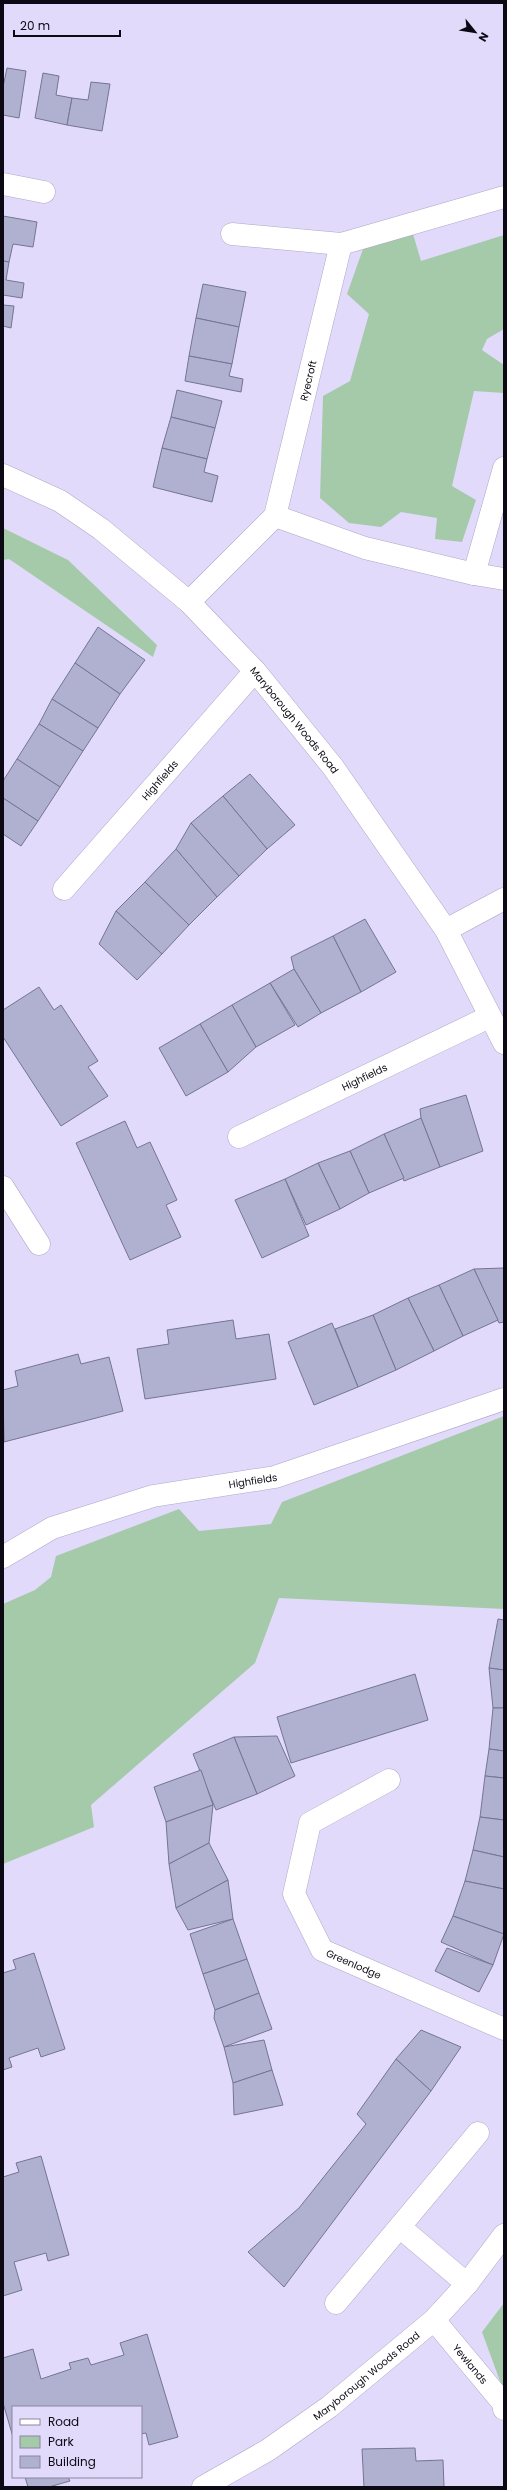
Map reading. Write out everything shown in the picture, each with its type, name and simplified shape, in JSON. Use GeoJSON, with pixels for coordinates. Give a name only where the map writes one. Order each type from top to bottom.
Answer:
{"type":"FeatureCollection","features":[{"type":"Feature","properties":{"kind":"street"},"geometry":{"type":"LineString","coordinates":[[3,184],[44,192]]}},
{"type":"Feature","properties":{"kind":"street"},"geometry":{"type":"LineString","coordinates":[[232,234],[341,244],[504,197]]}},
{"type":"Feature","properties":{"kind":"street","name":"Ryecroft"},"geometry":{"type":"LineString","coordinates":[[275,516],[341,244]]}},
{"type":"Feature","properties":{"kind":"street"},"geometry":{"type":"LineString","coordinates":[[474,574],[504,468]]}},
{"type":"Feature","properties":{"kind":"street","name":"Maryborough Woods Road"},"geometry":{"type":"LineString","coordinates":[[3,474],[60,501],[101,529],[189,602],[255,671],[333,767],[446,930],[489,1017],[504,1043]]}},
{"type":"Feature","properties":{"kind":"street"},"geometry":{"type":"LineString","coordinates":[[189,602],[275,516],[365,548],[474,574],[504,579]]}},
{"type":"Feature","properties":{"kind":"street","name":"Highfields"},"geometry":{"type":"LineString","coordinates":[[64,889],[255,671]]}},
{"type":"Feature","properties":{"kind":"street"},"geometry":{"type":"LineString","coordinates":[[446,930],[504,899]]}},
{"type":"Feature","properties":{"kind":"street","name":"Highfields"},"geometry":{"type":"LineString","coordinates":[[239,1137],[489,1017]]}},
{"type":"Feature","properties":{"kind":"street"},"geometry":{"type":"LineString","coordinates":[[3,1187],[38,1244]]}},
{"type":"Feature","properties":{"kind":"street","name":"Highfields"},"geometry":{"type":"LineString","coordinates":[[3,1557],[52,1528],[145,1498],[275,1477],[504,1399]]}},
{"type":"Feature","properties":{"kind":"street","name":"Greenlodge"},"geometry":{"type":"LineString","coordinates":[[389,1780],[310,1823],[294,1894],[322,1950],[504,2029]]}},
{"type":"Feature","properties":{"kind":"street"},"geometry":{"type":"LineString","coordinates":[[336,2303],[401,2228],[478,2132]]}},
{"type":"Feature","properties":{"kind":"street"},"geometry":{"type":"LineString","coordinates":[[401,2228],[467,2284]]}},
{"type":"Feature","properties":{"kind":"street","name":"Maryborough Woods Road"},"geometry":{"type":"LineString","coordinates":[[203,2487],[268,2450],[329,2407],[434,2320],[467,2284],[504,2235]]}},
{"type":"Feature","properties":{"kind":"street","name":"Yewlands"},"geometry":{"type":"LineString","coordinates":[[434,2320],[503,2403],[504,2409]]}},
{"type":"Feature","properties":{"kind":"green space"},"geometry":{"type":"Polygon","coordinates":[[[413,234],[421,261],[504,235],[504,329],[487,339],[482,350],[504,365],[504,393],[474,391],[452,486],[476,500],[462,542],[435,539],[437,518],[401,512],[381,527],[349,523],[320,498],[323,396],[350,381],[369,314],[347,294],[363,249],[413,234]]]}},
{"type":"Feature","properties":{"kind":"green space"},"geometry":{"type":"Polygon","coordinates":[[[3,528],[68,560],[157,645],[153,657],[9,559],[3,560],[3,528]]]}},
{"type":"Feature","properties":{"kind":"green space"},"geometry":{"type":"Polygon","coordinates":[[[504,1416],[504,1609],[279,1598],[255,1663],[91,1805],[94,1827],[3,1864],[3,1604],[35,1590],[51,1577],[56,1556],[179,1509],[199,1531],[271,1524],[282,1502],[504,1416]]]}},
{"type":"Feature","properties":{"kind":"green space"},"geometry":{"type":"Polygon","coordinates":[[[504,2303],[504,2392],[482,2332],[504,2303]]]}},
{"type":"Feature","properties":{"kind":"building"},"geometry":{"type":"Polygon","coordinates":[[[7,68],[26,71],[19,118],[3,115],[3,87],[7,68]]]}},
{"type":"Feature","properties":{"kind":"building"},"geometry":{"type":"Polygon","coordinates":[[[43,73],[59,76],[56,95],[72,98],[67,125],[35,118],[43,73]]]}},
{"type":"Feature","properties":{"kind":"building"},"geometry":{"type":"Polygon","coordinates":[[[91,82],[110,84],[102,131],[67,125],[72,98],[88,100],[91,82]]]}},
{"type":"Feature","properties":{"kind":"building"},"geometry":{"type":"Polygon","coordinates":[[[3,216],[37,222],[33,247],[13,244],[9,262],[3,261],[3,216]]]}},
{"type":"Feature","properties":{"kind":"building"},"geometry":{"type":"Polygon","coordinates":[[[3,261],[9,262],[6,280],[24,283],[22,298],[3,295],[3,261]]]}},
{"type":"Feature","properties":{"kind":"building"},"geometry":{"type":"Polygon","coordinates":[[[203,284],[246,292],[239,327],[196,318],[203,284]]]}},
{"type":"Feature","properties":{"kind":"building"},"geometry":{"type":"Polygon","coordinates":[[[3,305],[14,306],[11,328],[3,326],[3,305]]]}},
{"type":"Feature","properties":{"kind":"building"},"geometry":{"type":"Polygon","coordinates":[[[196,318],[239,327],[232,364],[189,356],[196,318]]]}},
{"type":"Feature","properties":{"kind":"building"},"geometry":{"type":"Polygon","coordinates":[[[189,356],[232,364],[229,376],[243,379],[241,392],[185,381],[189,356]]]}},
{"type":"Feature","properties":{"kind":"building"},"geometry":{"type":"Polygon","coordinates":[[[177,390],[222,401],[215,428],[171,417],[177,390]]]}},
{"type":"Feature","properties":{"kind":"building"},"geometry":{"type":"Polygon","coordinates":[[[171,417],[215,428],[207,459],[162,448],[171,417]]]}},
{"type":"Feature","properties":{"kind":"building"},"geometry":{"type":"Polygon","coordinates":[[[162,448],[207,459],[204,472],[218,476],[212,502],[153,487],[162,448]]]}},
{"type":"Feature","properties":{"kind":"building"},"geometry":{"type":"Polygon","coordinates":[[[98,627],[145,660],[120,694],[75,663],[98,627]]]}},
{"type":"Feature","properties":{"kind":"building"},"geometry":{"type":"Polygon","coordinates":[[[75,663],[120,694],[98,728],[52,699],[75,663]]]}},
{"type":"Feature","properties":{"kind":"building"},"geometry":{"type":"Polygon","coordinates":[[[52,699],[98,728],[83,751],[39,724],[52,699]]]}},
{"type":"Feature","properties":{"kind":"building"},"geometry":{"type":"Polygon","coordinates":[[[39,724],[83,751],[60,787],[17,759],[39,724]]]}},
{"type":"Feature","properties":{"kind":"building"},"geometry":{"type":"Polygon","coordinates":[[[17,759],[60,787],[38,821],[3,798],[3,781],[17,759]]]}},
{"type":"Feature","properties":{"kind":"building"},"geometry":{"type":"Polygon","coordinates":[[[250,774],[295,825],[267,849],[223,796],[250,774]]]}},
{"type":"Feature","properties":{"kind":"building"},"geometry":{"type":"Polygon","coordinates":[[[223,796],[267,849],[239,876],[191,823],[223,796]]]}},
{"type":"Feature","properties":{"kind":"building"},"geometry":{"type":"Polygon","coordinates":[[[3,798],[38,821],[21,846],[3,834],[3,798]]]}},
{"type":"Feature","properties":{"kind":"building"},"geometry":{"type":"Polygon","coordinates":[[[191,823],[239,876],[217,897],[176,849],[191,823]]]}},
{"type":"Feature","properties":{"kind":"building"},"geometry":{"type":"Polygon","coordinates":[[[176,849],[217,897],[189,925],[145,882],[176,849]]]}},
{"type":"Feature","properties":{"kind":"building"},"geometry":{"type":"Polygon","coordinates":[[[145,882],[189,925],[162,954],[116,911],[145,882]]]}},
{"type":"Feature","properties":{"kind":"building"},"geometry":{"type":"Polygon","coordinates":[[[116,911],[162,954],[137,980],[99,944],[116,911]]]}},
{"type":"Feature","properties":{"kind":"building"},"geometry":{"type":"Polygon","coordinates":[[[365,919],[396,972],[361,992],[333,936],[365,919]]]}},
{"type":"Feature","properties":{"kind":"building"},"geometry":{"type":"Polygon","coordinates":[[[333,936],[361,992],[321,1013],[294,969],[291,957],[333,936]]]}},
{"type":"Feature","properties":{"kind":"building"},"geometry":{"type":"Polygon","coordinates":[[[294,969],[321,1013],[298,1027],[270,983],[294,969]]]}},
{"type":"Feature","properties":{"kind":"building"},"geometry":{"type":"Polygon","coordinates":[[[270,983],[295,1025],[256,1047],[232,1005],[270,983]]]}},
{"type":"Feature","properties":{"kind":"building"},"geometry":{"type":"Polygon","coordinates":[[[39,987],[54,1010],[61,1005],[98,1061],[88,1067],[108,1096],[61,1126],[3,1037],[3,1010],[39,987]]]}},
{"type":"Feature","properties":{"kind":"building"},"geometry":{"type":"Polygon","coordinates":[[[232,1005],[256,1047],[228,1072],[200,1024],[232,1005]]]}},
{"type":"Feature","properties":{"kind":"building"},"geometry":{"type":"Polygon","coordinates":[[[200,1024],[228,1072],[186,1096],[159,1048],[200,1024]]]}},
{"type":"Feature","properties":{"kind":"building"},"geometry":{"type":"Polygon","coordinates":[[[466,1095],[483,1151],[440,1167],[421,1118],[420,1109],[466,1095]]]}},
{"type":"Feature","properties":{"kind":"building"},"geometry":{"type":"Polygon","coordinates":[[[421,1118],[440,1167],[404,1181],[384,1134],[421,1118]]]}},
{"type":"Feature","properties":{"kind":"building"},"geometry":{"type":"Polygon","coordinates":[[[125,1121],[137,1148],[150,1142],[177,1200],[166,1205],[181,1237],[130,1260],[76,1143],[125,1121]]]}},
{"type":"Feature","properties":{"kind":"building"},"geometry":{"type":"Polygon","coordinates":[[[384,1134],[404,1178],[369,1193],[350,1151],[384,1134]]]}},
{"type":"Feature","properties":{"kind":"building"},"geometry":{"type":"Polygon","coordinates":[[[350,1151],[369,1193],[340,1209],[318,1163],[350,1151]]]}},
{"type":"Feature","properties":{"kind":"building"},"geometry":{"type":"Polygon","coordinates":[[[318,1163],[340,1209],[306,1225],[285,1179],[318,1163]]]}},
{"type":"Feature","properties":{"kind":"building"},"geometry":{"type":"Polygon","coordinates":[[[285,1179],[309,1236],[262,1258],[235,1200],[285,1179]]]}},
{"type":"Feature","properties":{"kind":"building"},"geometry":{"type":"Polygon","coordinates":[[[504,1268],[504,1322],[499,1323],[474,1269],[504,1268]]]}},
{"type":"Feature","properties":{"kind":"building"},"geometry":{"type":"Polygon","coordinates":[[[474,1269],[498,1320],[463,1336],[439,1285],[474,1269]]]}},
{"type":"Feature","properties":{"kind":"building"},"geometry":{"type":"Polygon","coordinates":[[[439,1285],[463,1336],[434,1351],[408,1298],[439,1285]]]}},
{"type":"Feature","properties":{"kind":"building"},"geometry":{"type":"Polygon","coordinates":[[[408,1298],[434,1351],[396,1370],[373,1315],[408,1298]]]}},
{"type":"Feature","properties":{"kind":"building"},"geometry":{"type":"Polygon","coordinates":[[[373,1315],[396,1370],[358,1387],[335,1329],[373,1315]]]}},
{"type":"Feature","properties":{"kind":"building"},"geometry":{"type":"Polygon","coordinates":[[[233,1320],[236,1339],[269,1334],[276,1379],[145,1399],[137,1349],[169,1344],[167,1330],[233,1320]]]}},
{"type":"Feature","properties":{"kind":"building"},"geometry":{"type":"Polygon","coordinates":[[[332,1323],[358,1387],[314,1405],[288,1342],[332,1323]]]}},
{"type":"Feature","properties":{"kind":"building"},"geometry":{"type":"Polygon","coordinates":[[[78,1354],[81,1364],[109,1357],[123,1411],[4,1442],[3,1390],[18,1386],[15,1371],[78,1354]]]}},
{"type":"Feature","properties":{"kind":"building"},"geometry":{"type":"Polygon","coordinates":[[[498,1619],[504,1620],[504,1670],[489,1668],[498,1619]]]}},
{"type":"Feature","properties":{"kind":"building"},"geometry":{"type":"Polygon","coordinates":[[[489,1668],[504,1670],[504,1708],[493,1708],[489,1668]]]}},
{"type":"Feature","properties":{"kind":"building"},"geometry":{"type":"Polygon","coordinates":[[[415,1674],[428,1720],[291,1763],[277,1717],[415,1674]]]}},
{"type":"Feature","properties":{"kind":"building"},"geometry":{"type":"Polygon","coordinates":[[[493,1708],[504,1708],[504,1751],[489,1749],[493,1708]]]}},
{"type":"Feature","properties":{"kind":"building"},"geometry":{"type":"Polygon","coordinates":[[[277,1736],[295,1776],[257,1794],[234,1737],[277,1736]]]}},
{"type":"Feature","properties":{"kind":"building"},"geometry":{"type":"Polygon","coordinates":[[[234,1737],[257,1794],[216,1810],[193,1754],[234,1737]]]}},
{"type":"Feature","properties":{"kind":"building"},"geometry":{"type":"Polygon","coordinates":[[[489,1749],[504,1751],[504,1778],[485,1776],[489,1749]]]}},
{"type":"Feature","properties":{"kind":"building"},"geometry":{"type":"Polygon","coordinates":[[[201,1770],[213,1805],[166,1822],[154,1787],[201,1770]]]}},
{"type":"Feature","properties":{"kind":"building"},"geometry":{"type":"Polygon","coordinates":[[[485,1776],[504,1778],[504,1820],[480,1817],[485,1776]]]}},
{"type":"Feature","properties":{"kind":"building"},"geometry":{"type":"Polygon","coordinates":[[[213,1805],[209,1843],[169,1864],[166,1822],[213,1805]]]}},
{"type":"Feature","properties":{"kind":"building"},"geometry":{"type":"Polygon","coordinates":[[[480,1817],[504,1820],[504,1857],[473,1850],[480,1817]]]}},
{"type":"Feature","properties":{"kind":"building"},"geometry":{"type":"Polygon","coordinates":[[[209,1843],[228,1880],[176,1908],[169,1864],[209,1843]]]}},
{"type":"Feature","properties":{"kind":"building"},"geometry":{"type":"Polygon","coordinates":[[[473,1850],[504,1857],[504,1889],[465,1881],[473,1850]]]}},
{"type":"Feature","properties":{"kind":"building"},"geometry":{"type":"Polygon","coordinates":[[[228,1880],[233,1919],[188,1930],[176,1908],[228,1880]]]}},
{"type":"Feature","properties":{"kind":"building"},"geometry":{"type":"Polygon","coordinates":[[[465,1881],[504,1889],[504,1934],[453,1916],[465,1881]]]}},
{"type":"Feature","properties":{"kind":"building"},"geometry":{"type":"Polygon","coordinates":[[[453,1916],[504,1934],[493,1965],[441,1942],[453,1916]]]}},
{"type":"Feature","properties":{"kind":"building"},"geometry":{"type":"Polygon","coordinates":[[[233,1919],[247,1959],[203,1974],[190,1934],[233,1919]]]}},
{"type":"Feature","properties":{"kind":"building"},"geometry":{"type":"Polygon","coordinates":[[[447,1948],[493,1965],[479,1992],[435,1971],[447,1948]]]}},
{"type":"Feature","properties":{"kind":"building"},"geometry":{"type":"Polygon","coordinates":[[[34,1953],[65,2049],[41,2057],[38,2048],[9,2058],[12,2067],[3,2070],[3,1973],[16,1969],[13,1960],[34,1953]]]}},
{"type":"Feature","properties":{"kind":"building"},"geometry":{"type":"Polygon","coordinates":[[[247,1959],[259,1993],[215,2010],[203,1974],[247,1959]]]}},
{"type":"Feature","properties":{"kind":"building"},"geometry":{"type":"Polygon","coordinates":[[[259,1993],[272,2029],[224,2047],[214,2018],[215,2010],[259,1993]]]}},
{"type":"Feature","properties":{"kind":"building"},"geometry":{"type":"Polygon","coordinates":[[[421,2030],[461,2047],[431,2091],[396,2059],[421,2030]]]}},
{"type":"Feature","properties":{"kind":"building"},"geometry":{"type":"Polygon","coordinates":[[[264,2040],[272,2070],[233,2083],[224,2047],[264,2040]]]}},
{"type":"Feature","properties":{"kind":"building"},"geometry":{"type":"Polygon","coordinates":[[[396,2059],[431,2091],[284,2287],[248,2252],[299,2208],[366,2124],[357,2114],[396,2059]]]}},
{"type":"Feature","properties":{"kind":"building"},"geometry":{"type":"Polygon","coordinates":[[[272,2070],[283,2105],[234,2115],[233,2083],[272,2070]]]}},
{"type":"Feature","properties":{"kind":"building"},"geometry":{"type":"Polygon","coordinates":[[[41,2156],[69,2255],[48,2261],[46,2253],[14,2262],[22,2290],[3,2296],[3,2177],[19,2172],[16,2163],[41,2156]]]}},
{"type":"Feature","properties":{"kind":"building"},"geometry":{"type":"Polygon","coordinates":[[[147,2334],[178,2437],[149,2445],[146,2433],[142,2434],[142,2406],[12,2406],[12,2434],[3,2403],[3,2358],[33,2349],[41,2379],[71,2369],[69,2363],[88,2358],[91,2365],[124,2355],[120,2343],[147,2334]]]}},
{"type":"Feature","properties":{"kind":"building"},"geometry":{"type":"Polygon","coordinates":[[[415,2448],[416,2461],[443,2460],[444,2487],[364,2487],[362,2449],[415,2448]]]}},
{"type":"Feature","properties":{"kind":"building"},"geometry":{"type":"Polygon","coordinates":[[[25,2478],[68,2478],[70,2481],[49,2487],[28,2487],[25,2478]]]}}]}
